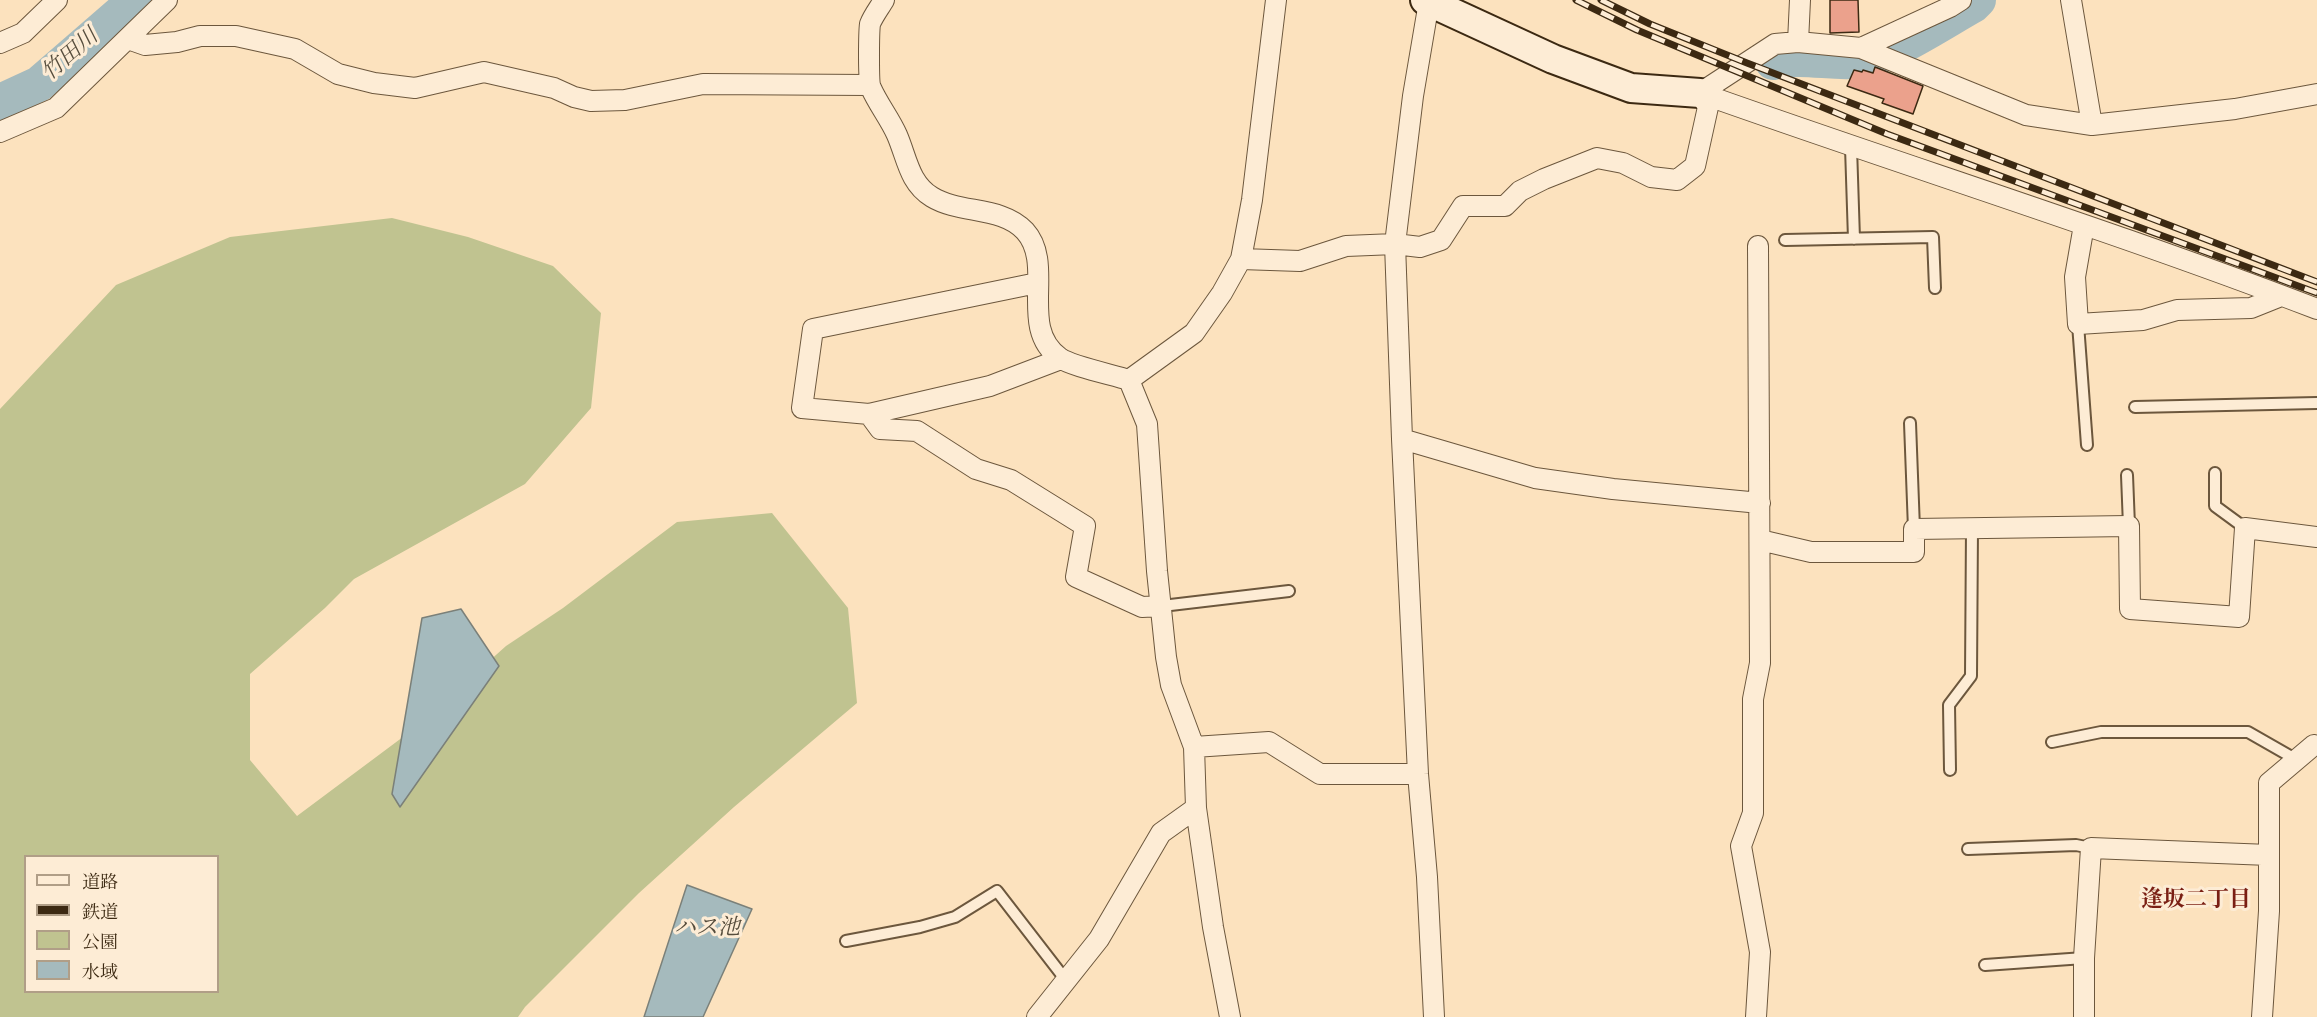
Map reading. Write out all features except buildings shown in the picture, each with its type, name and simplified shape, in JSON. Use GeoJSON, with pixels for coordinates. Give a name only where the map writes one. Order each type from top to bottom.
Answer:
{"type":"FeatureCollection","features":[{"type":"Feature","properties":{"kind":"street"},"geometry":{"type":"LineString","coordinates":[[0,43],[23,33],[57,0]]}},
{"type":"Feature","properties":{"kind":"street"},"geometry":{"type":"LineString","coordinates":[[0,132],[56,108],[167,0]]}},
{"type":"Feature","properties":{"kind":"street"},"geometry":{"type":"LineString","coordinates":[[884,0],[870,24],[869,85],[897,135],[911,175],[919,188],[933,198],[957,207],[1006,218],[1024,231],[1033,245],[1038,260],[1037,310],[1045,344],[1061,359],[1129,380]]}},
{"type":"Feature","properties":{"kind":"street"},"geometry":{"type":"LineString","coordinates":[[1129,380],[1194,333],[1222,293],[1241,259],[1253,189],[1276,0]]}},
{"type":"Feature","properties":{"kind":"street"},"geometry":{"type":"LineString","coordinates":[[1797,42],[1800,0]]}},
{"type":"Feature","properties":{"kind":"street"},"geometry":{"type":"LineString","coordinates":[[1874,54],[1961,0]]}},
{"type":"Feature","properties":{"kind":"street"},"geometry":{"type":"LineString","coordinates":[[2071,0],[2092,125]]}},
{"type":"Feature","properties":{"kind":"street"},"geometry":{"type":"LineString","coordinates":[[1434,1017],[1427,877],[1418,774],[1395,244],[1427,1],[1553,58],[1631,88],[1700,93],[1851,147],[2084,225],[2317,309]]}},
{"type":"Feature","properties":{"kind":"street"},"geometry":{"type":"LineString","coordinates":[[128,39],[145,45],[177,42],[200,36],[236,36],[295,49],[338,74],[374,83],[415,88],[484,72],[554,88],[574,97],[591,101],[625,100],[703,84],[869,85]]}},
{"type":"Feature","properties":{"kind":"street"},"geometry":{"type":"LineString","coordinates":[[1700,93],[1775,44],[1797,42],[1874,54],[2026,115],[2092,125],[2235,109],[2317,94]]}},
{"type":"Feature","properties":{"kind":"street"},"geometry":{"type":"LineString","coordinates":[[1241,259],[1300,261],[1346,246],[1395,244],[1419,247],[1442,240],[1463,207],[1505,206],[1520,191],[1597,158],[1623,163],[1651,177],[1677,180],[1695,166],[1708,107],[1700,93]]}},
{"type":"Feature","properties":{"kind":"street"},"geometry":{"type":"LineString","coordinates":[[2084,225],[2075,277],[2078,324],[2143,320],[2177,310],[2251,308],[2281,296]]}},
{"type":"Feature","properties":{"kind":"street"},"geometry":{"type":"LineString","coordinates":[[1756,1017],[1760,952],[1741,846],[1753,813],[1753,699],[1760,663],[1758,246]]}},
{"type":"Feature","properties":{"kind":"street"},"geometry":{"type":"LineString","coordinates":[[1037,283],[813,329],[802,408],[869,414],[990,386],[1061,359]]}},
{"type":"Feature","properties":{"kind":"street"},"geometry":{"type":"LineString","coordinates":[[1129,380],[1147,424],[1157,571],[1166,657],[1171,685],[1194,747],[1196,808],[1213,927],[1230,1017]]}},
{"type":"Feature","properties":{"kind":"street"},"geometry":{"type":"LineString","coordinates":[[869,414],[880,429],[917,431],[976,469],[1011,480],[1085,526],[1076,577],[1142,607],[1162,606]]}},
{"type":"Feature","properties":{"kind":"street"},"geometry":{"type":"LineString","coordinates":[[1402,439],[1535,478],[1613,489],[1760,503]]}},
{"type":"Feature","properties":{"kind":"street"},"geometry":{"type":"LineString","coordinates":[[1760,540],[1811,552],[1914,552],[1914,529],[2129,526],[2130,609],[2239,617],[2245,528],[2317,537]]}},
{"type":"Feature","properties":{"kind":"street"},"geometry":{"type":"LineString","coordinates":[[1194,747],[1269,742],[1320,774],[1418,774]]}},
{"type":"Feature","properties":{"kind":"street"},"geometry":{"type":"LineString","coordinates":[[2262,1017],[2269,911],[2269,783],[2316,743]]}},
{"type":"Feature","properties":{"kind":"street"},"geometry":{"type":"LineString","coordinates":[[1037,1017],[1099,939],[1161,834],[1196,808]]}},
{"type":"Feature","properties":{"kind":"street"},"geometry":{"type":"LineString","coordinates":[[2084,1017],[2084,958],[2091,848],[2269,855]]}},
{"type":"Feature","properties":{"kind":"lane"},"geometry":{"type":"LineString","coordinates":[[1851,147],[1854,239]]}},
{"type":"Feature","properties":{"kind":"lane"},"geometry":{"type":"LineString","coordinates":[[1785,240],[1933,237],[1935,288]]}},
{"type":"Feature","properties":{"kind":"lane"},"geometry":{"type":"LineString","coordinates":[[2078,324],[2087,445]]}},
{"type":"Feature","properties":{"kind":"lane"},"geometry":{"type":"LineString","coordinates":[[2135,406],[2317,403]]}},
{"type":"Feature","properties":{"kind":"lane"},"geometry":{"type":"LineString","coordinates":[[1910,423],[1914,529]]}},
{"type":"Feature","properties":{"kind":"lane"},"geometry":{"type":"LineString","coordinates":[[2215,473],[2215,506],[2245,528]]}},
{"type":"Feature","properties":{"kind":"lane"},"geometry":{"type":"LineString","coordinates":[[2127,475],[2129,526]]}},
{"type":"Feature","properties":{"kind":"lane"},"geometry":{"type":"LineString","coordinates":[[1950,770],[1949,705],[1971,676],[1972,528]]}},
{"type":"Feature","properties":{"kind":"lane"},"geometry":{"type":"LineString","coordinates":[[1162,606],[1289,591]]}},
{"type":"Feature","properties":{"kind":"lane"},"geometry":{"type":"LineString","coordinates":[[2052,742],[2101,732],[2248,732],[2297,760]]}},
{"type":"Feature","properties":{"kind":"lane"},"geometry":{"type":"LineString","coordinates":[[1968,849],[2076,845],[2091,848]]}},
{"type":"Feature","properties":{"kind":"lane"},"geometry":{"type":"LineString","coordinates":[[846,941],[920,927],[955,917],[997,891],[1065,980]]}},
{"type":"Feature","properties":{"kind":"lane"},"geometry":{"type":"LineString","coordinates":[[1985,965],[2084,958]]}},
{"type":"Feature","properties":{"kind":"green space"},"geometry":{"type":"Polygon","coordinates":[[[392,218],[468,237],[553,266],[601,313],[591,408],[525,484],[354,579],[325,608],[250,674],[250,760],[297,816],[411,731],[506,646],[563,608],[677,522],[772,513],[848,608],[857,703],[734,807],[639,893],[525,1007],[518,1017],[0,1017],[0,409],[116,285],[230,237],[392,218]]]}},
{"type":"Feature","properties":{"kind":"water"},"geometry":{"type":"Polygon","coordinates":[[[461,609],[499,666],[400,807],[392,794],[422,618],[461,609]]]}},
{"type":"Feature","properties":{"kind":"water","name":"ハス池"},"geometry":{"type":"Polygon","coordinates":[[[687,885],[752,909],[703,1017],[644,1017],[687,885]]]}},
{"type":"Feature","properties":{"kind":"waterway","name":"竹田川"},"geometry":{"type":"LineString","coordinates":[[0,102],[39,84],[136,0]]}},
{"type":"Feature","properties":{"kind":"waterway"},"geometry":{"type":"LineString","coordinates":[[1773,62],[1796,59],[1854,61],[1877,57],[1919,36],[1978,0]]}},
{"type":"Feature","properties":{"kind":"railway"},"geometry":{"type":"LineString","coordinates":[[1576,0],[1637,30],[1887,134],[2317,293]]}},
{"type":"Feature","properties":{"kind":"railway"},"geometry":{"type":"LineString","coordinates":[[1601,0],[1650,24],[1747,63],[2317,282]]}},
{"type":"Feature","properties":{"kind":"district","name":"逢坂二丁目"},"geometry":{"type":"Point","coordinates":[2196,901]}}]}
